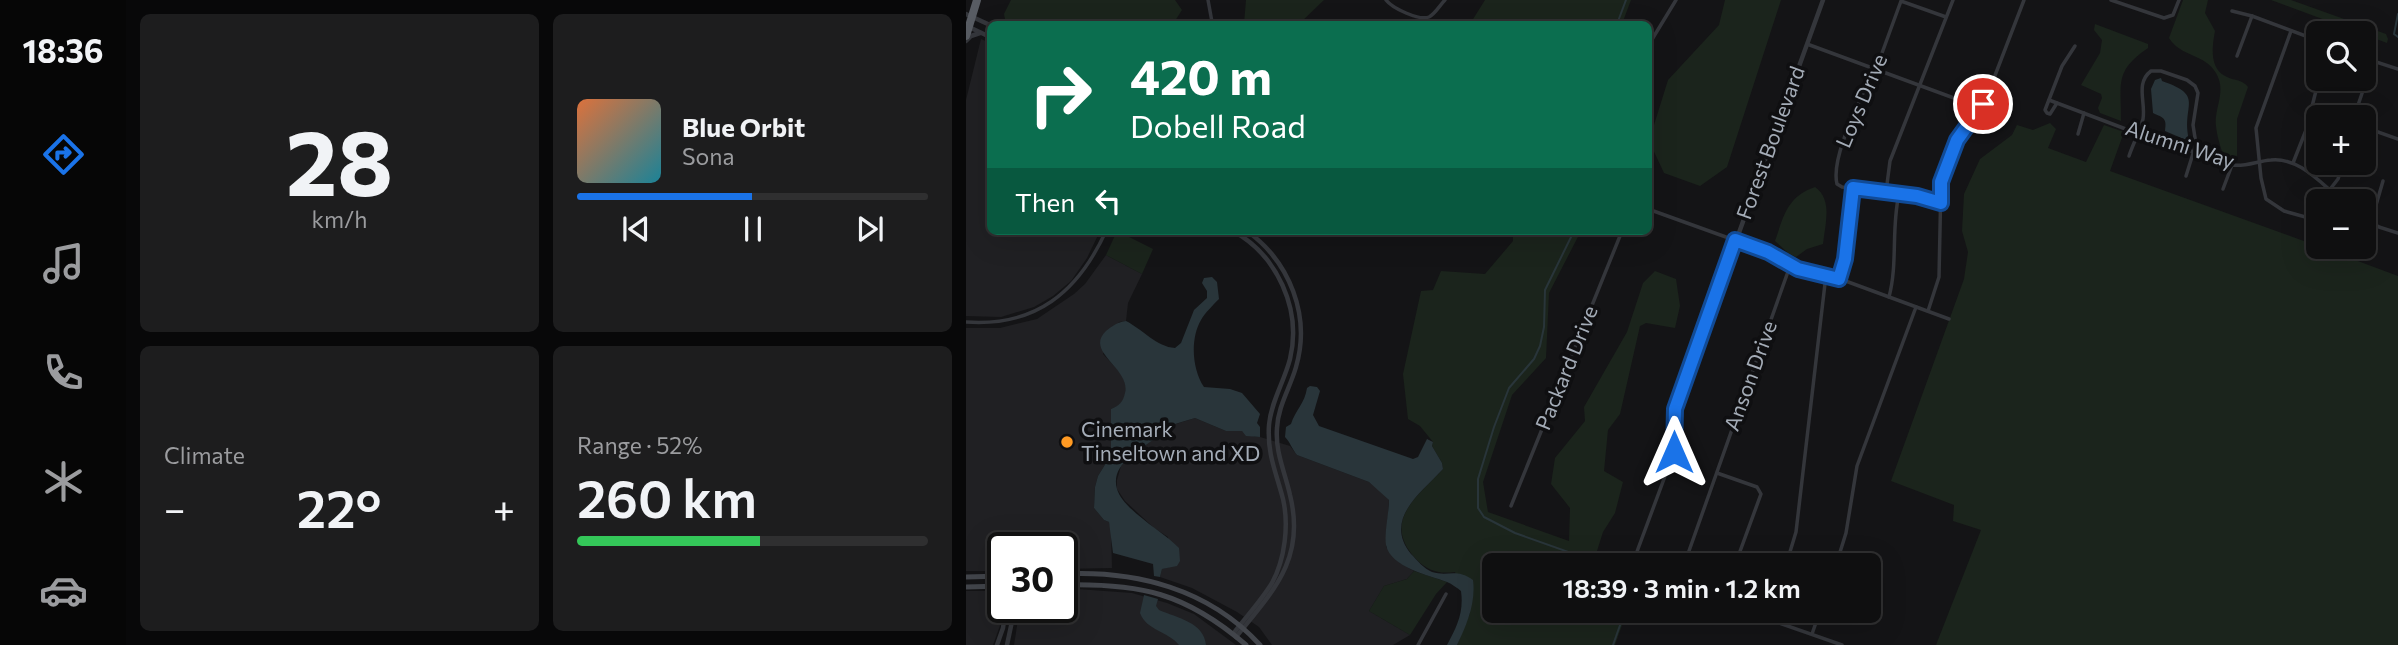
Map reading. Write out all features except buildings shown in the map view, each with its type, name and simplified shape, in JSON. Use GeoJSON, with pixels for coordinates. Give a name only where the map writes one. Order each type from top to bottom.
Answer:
{"type":"FeatureCollection","features":[{"type":"Feature","properties":{"kind":"highway"},"geometry":{"type":"LineString","coordinates":[[966,39],[969,15],[977,0]]}},
{"type":"Feature","properties":{"kind":"main road"},"geometry":{"type":"LineString","coordinates":[[1078,574],[1096,573],[1146,580],[1184,592],[1242,626],[1260,645]]}},
{"type":"Feature","properties":{"kind":"main road"},"geometry":{"type":"LineString","coordinates":[[966,577],[987,576]]}},
{"type":"Feature","properties":{"kind":"main road"},"geometry":{"type":"LineString","coordinates":[[1078,585],[1126,586],[1160,594],[1204,613],[1246,645]]}},
{"type":"Feature","properties":{"kind":"main road"},"geometry":{"type":"LineString","coordinates":[[966,587],[987,586]]}},
{"type":"Feature","properties":{"kind":"street"},"geometry":{"type":"LineString","coordinates":[[1208,0],[1212,21]]}},
{"type":"Feature","properties":{"kind":"street"},"geometry":{"type":"LineString","coordinates":[[1386,0],[1392,6],[1427,18],[1445,0]]}},
{"type":"Feature","properties":{"kind":"street"},"geometry":{"type":"LineString","coordinates":[[1652,39],[1676,0]]}},
{"type":"Feature","properties":{"kind":"street","name":"Forest Boulevard"},"geometry":{"type":"LineString","coordinates":[[1636,553],[1674,452],[1674,414],[1677,402],[1823,0]]}},
{"type":"Feature","properties":{"kind":"street"},"geometry":{"type":"LineString","coordinates":[[1886,192],[1889,165],[1952,0]]}},
{"type":"Feature","properties":{"kind":"street"},"geometry":{"type":"LineString","coordinates":[[1928,312],[1939,277],[1941,182],[1957,140],[1982,108],[2024,0]]}},
{"type":"Feature","properties":{"kind":"street"},"geometry":{"type":"LineString","coordinates":[[2111,0],[2164,18],[2175,12],[2179,0]]}},
{"type":"Feature","properties":{"kind":"street","name":"Loys Drive"},"geometry":{"type":"LineString","coordinates":[[1853,188],[1842,187],[1836,183],[1839,152],[1878,64],[1901,1],[1946,17]]}},
{"type":"Feature","properties":{"kind":"street"},"geometry":{"type":"LineString","coordinates":[[2232,11],[2306,36]]}},
{"type":"Feature","properties":{"kind":"street"},"geometry":{"type":"LineString","coordinates":[[969,15],[987,23]]}},
{"type":"Feature","properties":{"kind":"street"},"geometry":{"type":"LineString","coordinates":[[2237,56],[2252,16]]}},
{"type":"Feature","properties":{"kind":"street"},"geometry":{"type":"LineString","coordinates":[[967,25],[987,36]]}},
{"type":"Feature","properties":{"kind":"street"},"geometry":{"type":"LineString","coordinates":[[2291,31],[2258,121],[2257,141],[2264,194],[2268,202],[2306,218]]}},
{"type":"Feature","properties":{"kind":"street"},"geometry":{"type":"LineString","coordinates":[[966,39],[982,33]]}},
{"type":"Feature","properties":{"kind":"street"},"geometry":{"type":"LineString","coordinates":[[1807,44],[1982,108]]}},
{"type":"Feature","properties":{"kind":"street"},"geometry":{"type":"LineString","coordinates":[[2057,103],[2053,112],[2047,113],[2045,110],[2062,66],[2075,46]]}},
{"type":"Feature","properties":{"kind":"street"},"geometry":{"type":"LineString","coordinates":[[2376,62],[2398,69]]}},
{"type":"Feature","properties":{"kind":"street"},"geometry":{"type":"LineString","coordinates":[[2129,156],[2143,118],[2143,82],[2151,71],[2166,73],[2192,83],[2199,97],[2193,125],[2197,141],[2186,176]]}},
{"type":"Feature","properties":{"kind":"street"},"geometry":{"type":"LineString","coordinates":[[2316,91],[2306,130],[2293,163],[2326,189]]}},
{"type":"Feature","properties":{"kind":"street","name":"Alumni Way"},"geometry":{"type":"LineString","coordinates":[[2049,100],[2232,165],[2245,166],[2273,160],[2293,163]]}},
{"type":"Feature","properties":{"kind":"street"},"geometry":{"type":"LineString","coordinates":[[2078,134],[2084,113]]}},
{"type":"Feature","properties":{"kind":"street"},"geometry":{"type":"LineString","coordinates":[[2376,131],[2398,139]]}},
{"type":"Feature","properties":{"kind":"street"},"geometry":{"type":"LineString","coordinates":[[2223,189],[2232,165]]}},
{"type":"Feature","properties":{"kind":"street"},"geometry":{"type":"LineString","coordinates":[[2376,205],[2383,181]]}},
{"type":"Feature","properties":{"kind":"street"},"geometry":{"type":"LineString","coordinates":[[1839,279],[1845,259],[1853,188],[1917,196],[1941,203]]}},
{"type":"Feature","properties":{"kind":"street"},"geometry":{"type":"LineString","coordinates":[[1889,297],[1895,272],[1893,238],[1899,194]]}},
{"type":"Feature","properties":{"kind":"street"},"geometry":{"type":"LineString","coordinates":[[1652,210],[1768,252],[1790,265],[1839,279],[1949,319]]}},
{"type":"Feature","properties":{"kind":"street"},"geometry":{"type":"LineString","coordinates":[[2376,223],[2398,233]]}},
{"type":"Feature","properties":{"kind":"street"},"geometry":{"type":"LineString","coordinates":[[966,322],[1009,320],[1037,310],[1056,299],[1073,285],[1086,269],[1104,235]]}},
{"type":"Feature","properties":{"kind":"street"},"geometry":{"type":"LineString","coordinates":[[1235,635],[1273,581],[1285,537],[1285,509],[1270,456],[1269,424],[1274,401],[1288,366],[1292,342],[1291,316],[1277,273],[1260,251],[1238,235]]}},
{"type":"Feature","properties":{"kind":"street"},"geometry":{"type":"LineString","coordinates":[[1242,626],[1278,585],[1293,543],[1292,501],[1278,450],[1277,425],[1300,349],[1300,318],[1294,292],[1279,263],[1252,235]]}},
{"type":"Feature","properties":{"kind":"street","name":"Packard Drive"},"geometry":{"type":"LineString","coordinates":[[1511,506],[1620,235]]}},
{"type":"Feature","properties":{"kind":"street"},"geometry":{"type":"LineString","coordinates":[[1273,267],[1279,263]]}},
{"type":"Feature","properties":{"kind":"street","name":"Anson Drive"},"geometry":{"type":"LineString","coordinates":[[1688,553],[1790,265]]}},
{"type":"Feature","properties":{"kind":"street"},"geometry":{"type":"LineString","coordinates":[[1277,273],[1283,269]]}},
{"type":"Feature","properties":{"kind":"street"},"geometry":{"type":"LineString","coordinates":[[1790,553],[1797,532],[1826,275]]}},
{"type":"Feature","properties":{"kind":"street"},"geometry":{"type":"LineString","coordinates":[[1840,553],[1846,533],[1857,466],[1916,307]]}},
{"type":"Feature","properties":{"kind":"street"},"geometry":{"type":"LineString","coordinates":[[1288,366],[1296,368]]}},
{"type":"Feature","properties":{"kind":"street"},"geometry":{"type":"LineString","coordinates":[[1274,473],[1282,470]]}},
{"type":"Feature","properties":{"kind":"street"},"geometry":{"type":"LineString","coordinates":[[1717,473],[1759,489],[1761,494],[1739,553]]}},
{"type":"Feature","properties":{"kind":"street"},"geometry":{"type":"LineString","coordinates":[[1285,537],[1293,534]]}},
{"type":"Feature","properties":{"kind":"street"},"geometry":{"type":"LineString","coordinates":[[1285,537],[1293,543]]}},
{"type":"Feature","properties":{"kind":"street"},"geometry":{"type":"LineString","coordinates":[[1418,645],[1446,594]]}},
{"type":"Feature","properties":{"kind":"street"},"geometry":{"type":"LineString","coordinates":[[998,645],[1004,623]]}},
{"type":"Feature","properties":{"kind":"street"},"geometry":{"type":"LineString","coordinates":[[1007,645],[1013,623]]}},
{"type":"Feature","properties":{"kind":"street"},"geometry":{"type":"LineString","coordinates":[[1781,623],[1842,645]]}},
{"type":"Feature","properties":{"kind":"street"},"geometry":{"type":"LineString","coordinates":[[1812,634],[1816,623]]}},
{"type":"Feature","properties":{"kind":"shaded area"},"geometry":{"type":"Polygon","coordinates":[[[1011,0],[1175,0],[1182,10],[1175,21],[1005,21],[1004,14],[1011,0]]]}},
{"type":"Feature","properties":{"kind":"shaded area"},"geometry":{"type":"Polygon","coordinates":[[[1246,0],[1324,0],[1302,21],[1244,21],[1246,0]]]}},
{"type":"Feature","properties":{"kind":"shaded area"},"geometry":{"type":"Polygon","coordinates":[[[1485,0],[1631,0],[1623,21],[1472,21],[1485,0]]]}},
{"type":"Feature","properties":{"kind":"shaded area"},"geometry":{"type":"Polygon","coordinates":[[[1725,0],[1781,0],[1727,167],[1700,186],[1664,173],[1652,147],[1652,131],[1668,80],[1719,25],[1725,0]]]}},
{"type":"Feature","properties":{"kind":"shaded area"},"geometry":{"type":"Polygon","coordinates":[[[2183,0],[2208,0],[2205,13],[2215,31],[2213,50],[2217,69],[2248,87],[2237,119],[2235,161],[2224,158],[2217,134],[2220,87],[2216,73],[2205,62],[2180,49],[2169,38],[2183,0]]]}},
{"type":"Feature","properties":{"kind":"shaded area"},"geometry":{"type":"Polygon","coordinates":[[[2271,0],[2291,0],[2350,21],[2328,21],[2271,0]]]}},
{"type":"Feature","properties":{"kind":"shaded area"},"geometry":{"type":"Polygon","coordinates":[[[2095,24],[2148,44],[2148,48],[2129,64],[2124,72],[2121,121],[2100,113],[2098,108],[2101,94],[2081,85],[2100,53],[2102,40],[2094,30],[2095,24]]]}},
{"type":"Feature","properties":{"kind":"shaded area"},"geometry":{"type":"Polygon","coordinates":[[[2376,30],[2386,34],[2387,43],[2376,39],[2376,30]]]}},
{"type":"Feature","properties":{"kind":"shaded area"},"geometry":{"type":"Polygon","coordinates":[[[981,39],[987,42],[987,235],[1098,235],[1087,258],[1071,281],[1034,307],[1001,317],[966,316],[966,100],[981,39]]]}},
{"type":"Feature","properties":{"kind":"shaded area"},"geometry":{"type":"Polygon","coordinates":[[[2161,78],[2188,97],[2189,139],[2165,131],[2164,119],[2153,113],[2151,89],[2155,80],[2161,78]]]}},
{"type":"Feature","properties":{"kind":"shaded area"},"geometry":{"type":"Polygon","coordinates":[[[2050,123],[2056,129],[2048,148],[2086,162],[2104,125],[2124,132],[2110,171],[2306,242],[2306,259],[2352,259],[2398,276],[2398,645],[1936,645],[1981,530],[1953,521],[1954,505],[1891,481],[1964,279],[1968,252],[1962,231],[1964,194],[1980,159],[2012,135],[2017,125],[2033,130],[2050,123]]]}},
{"type":"Feature","properties":{"kind":"shaded area"},"geometry":{"type":"Polygon","coordinates":[[[1815,187],[1821,192],[1826,205],[1823,244],[1807,249],[1796,257],[1775,241],[1784,215],[1792,202],[1815,187]]]}},
{"type":"Feature","properties":{"kind":"shaded area"},"geometry":{"type":"Polygon","coordinates":[[[1115,235],[1125,235],[1153,249],[1142,274],[1106,255],[1115,235]]]}},
{"type":"Feature","properties":{"kind":"shaded area"},"geometry":{"type":"Polygon","coordinates":[[[1513,235],[1579,235],[1549,293],[1546,358],[1512,395],[1483,482],[1488,512],[1569,541],[1570,508],[1551,484],[1555,458],[1585,421],[1584,407],[1627,332],[1643,283],[1655,271],[1676,279],[1680,306],[1675,328],[1646,323],[1640,326],[1620,414],[1608,430],[1604,471],[1623,482],[1615,513],[1603,532],[1597,551],[1602,553],[1482,553],[1482,623],[1623,623],[1615,645],[1457,645],[1470,613],[1455,572],[1429,569],[1416,559],[1406,545],[1402,521],[1407,510],[1443,469],[1432,446],[1433,442],[1420,426],[1408,419],[1403,374],[1421,291],[1433,290],[1441,271],[1485,274],[1513,241],[1513,235]]]}},
{"type":"Feature","properties":{"kind":"shaded area"},"geometry":{"type":"Polygon","coordinates":[[[1106,255],[1142,274],[1128,303],[1126,321],[1119,322],[1103,354],[1122,374],[1126,387],[1125,397],[1119,406],[1111,409],[1111,455],[1098,476],[1095,487],[1094,508],[1109,522],[1111,531],[1112,568],[1078,569],[1078,532],[987,532],[987,571],[966,571],[966,328],[1000,328],[1037,319],[1085,284],[1106,255]]]}},
{"type":"Feature","properties":{"kind":"shaded area"},"geometry":{"type":"Polygon","coordinates":[[[1212,277],[1217,282],[1219,299],[1197,328],[1194,354],[1197,372],[1204,387],[1242,393],[1260,414],[1257,423],[1260,437],[1246,436],[1242,431],[1226,431],[1195,418],[1167,427],[1121,466],[1116,480],[1121,497],[1135,513],[1179,548],[1180,561],[1177,566],[1162,569],[1160,577],[1154,576],[1153,564],[1113,553],[1109,522],[1094,508],[1098,476],[1111,455],[1111,409],[1120,403],[1125,393],[1125,384],[1104,353],[1101,339],[1111,327],[1126,321],[1156,341],[1175,348],[1181,343],[1194,310],[1207,298],[1207,291],[1202,283],[1204,278],[1212,277]]]}},
{"type":"Feature","properties":{"kind":"shaded area"},"geometry":{"type":"Polygon","coordinates":[[[1310,386],[1317,387],[1320,391],[1313,415],[1319,426],[1413,459],[1418,457],[1427,439],[1433,442],[1432,446],[1443,469],[1408,507],[1401,529],[1403,541],[1411,554],[1426,569],[1438,573],[1462,574],[1473,580],[1470,613],[1457,645],[1447,645],[1459,619],[1461,591],[1447,582],[1403,565],[1389,553],[1386,540],[1389,500],[1369,482],[1297,455],[1285,437],[1286,427],[1291,424],[1310,386]]]}},
{"type":"Feature","properties":{"kind":"shaded area"},"geometry":{"type":"Polygon","coordinates":[[[1195,418],[1226,431],[1242,431],[1290,446],[1297,455],[1369,482],[1380,490],[1389,500],[1386,547],[1400,563],[1414,571],[1407,579],[1384,586],[1369,611],[1410,635],[1393,645],[1272,645],[1259,627],[1237,612],[1192,588],[1160,577],[1162,569],[1169,567],[1168,537],[1125,501],[1117,489],[1117,480],[1121,466],[1129,456],[1166,427],[1195,418]]]}},
{"type":"Feature","properties":{"kind":"shaded area"},"geometry":{"type":"Polygon","coordinates":[[[1414,571],[1447,582],[1436,594],[1410,635],[1369,611],[1384,586],[1407,579],[1414,571]]]}},
{"type":"Feature","properties":{"kind":"shaded area"},"geometry":{"type":"Polygon","coordinates":[[[1078,589],[1132,593],[1167,603],[1194,614],[1236,645],[1014,645],[1017,623],[1078,623],[1078,589]]]}},
{"type":"Feature","properties":{"kind":"shaded area"},"geometry":{"type":"Polygon","coordinates":[[[966,591],[987,591],[987,623],[1001,623],[993,645],[966,645],[966,591]]]}},
{"type":"Feature","properties":{"kind":"shaded area"},"geometry":{"type":"Polygon","coordinates":[[[1144,595],[1158,599],[1156,606],[1159,610],[1195,626],[1204,637],[1206,645],[1179,645],[1148,624],[1140,613],[1144,595]]]}},
{"type":"Feature","properties":{"kind":"waterway"},"geometry":{"type":"LineString","coordinates":[[1618,21],[1626,0]]}},
{"type":"Feature","properties":{"kind":"waterway"},"geometry":{"type":"LineString","coordinates":[[2398,14],[2394,34],[2398,37]]}},
{"type":"Feature","properties":{"kind":"waterway"},"geometry":{"type":"LineString","coordinates":[[1571,553],[1515,533],[1484,517],[1478,508],[1478,479],[1509,388],[1534,359],[1540,346],[1544,327],[1545,290],[1572,235]]}},
{"type":"Feature","properties":{"kind":"waterway"},"geometry":{"type":"LineString","coordinates":[[1613,645],[1621,623]]}},
{"type":"Feature","properties":{"kind":"place","name":"Cinemark Tinseltown and XD"},"geometry":{"type":"Point","coordinates":[1067,442]}},
{"type":"Feature","properties":{"kind":"route"},"geometry":{"type":"LineString","coordinates":[[1674,452],[1675,409],[1735,240],[1768,252],[1798,269],[1839,279],[1844,266],[1853,188],[1917,196],[1941,203],[1941,182],[1958,136],[1983,104]]}}]}
